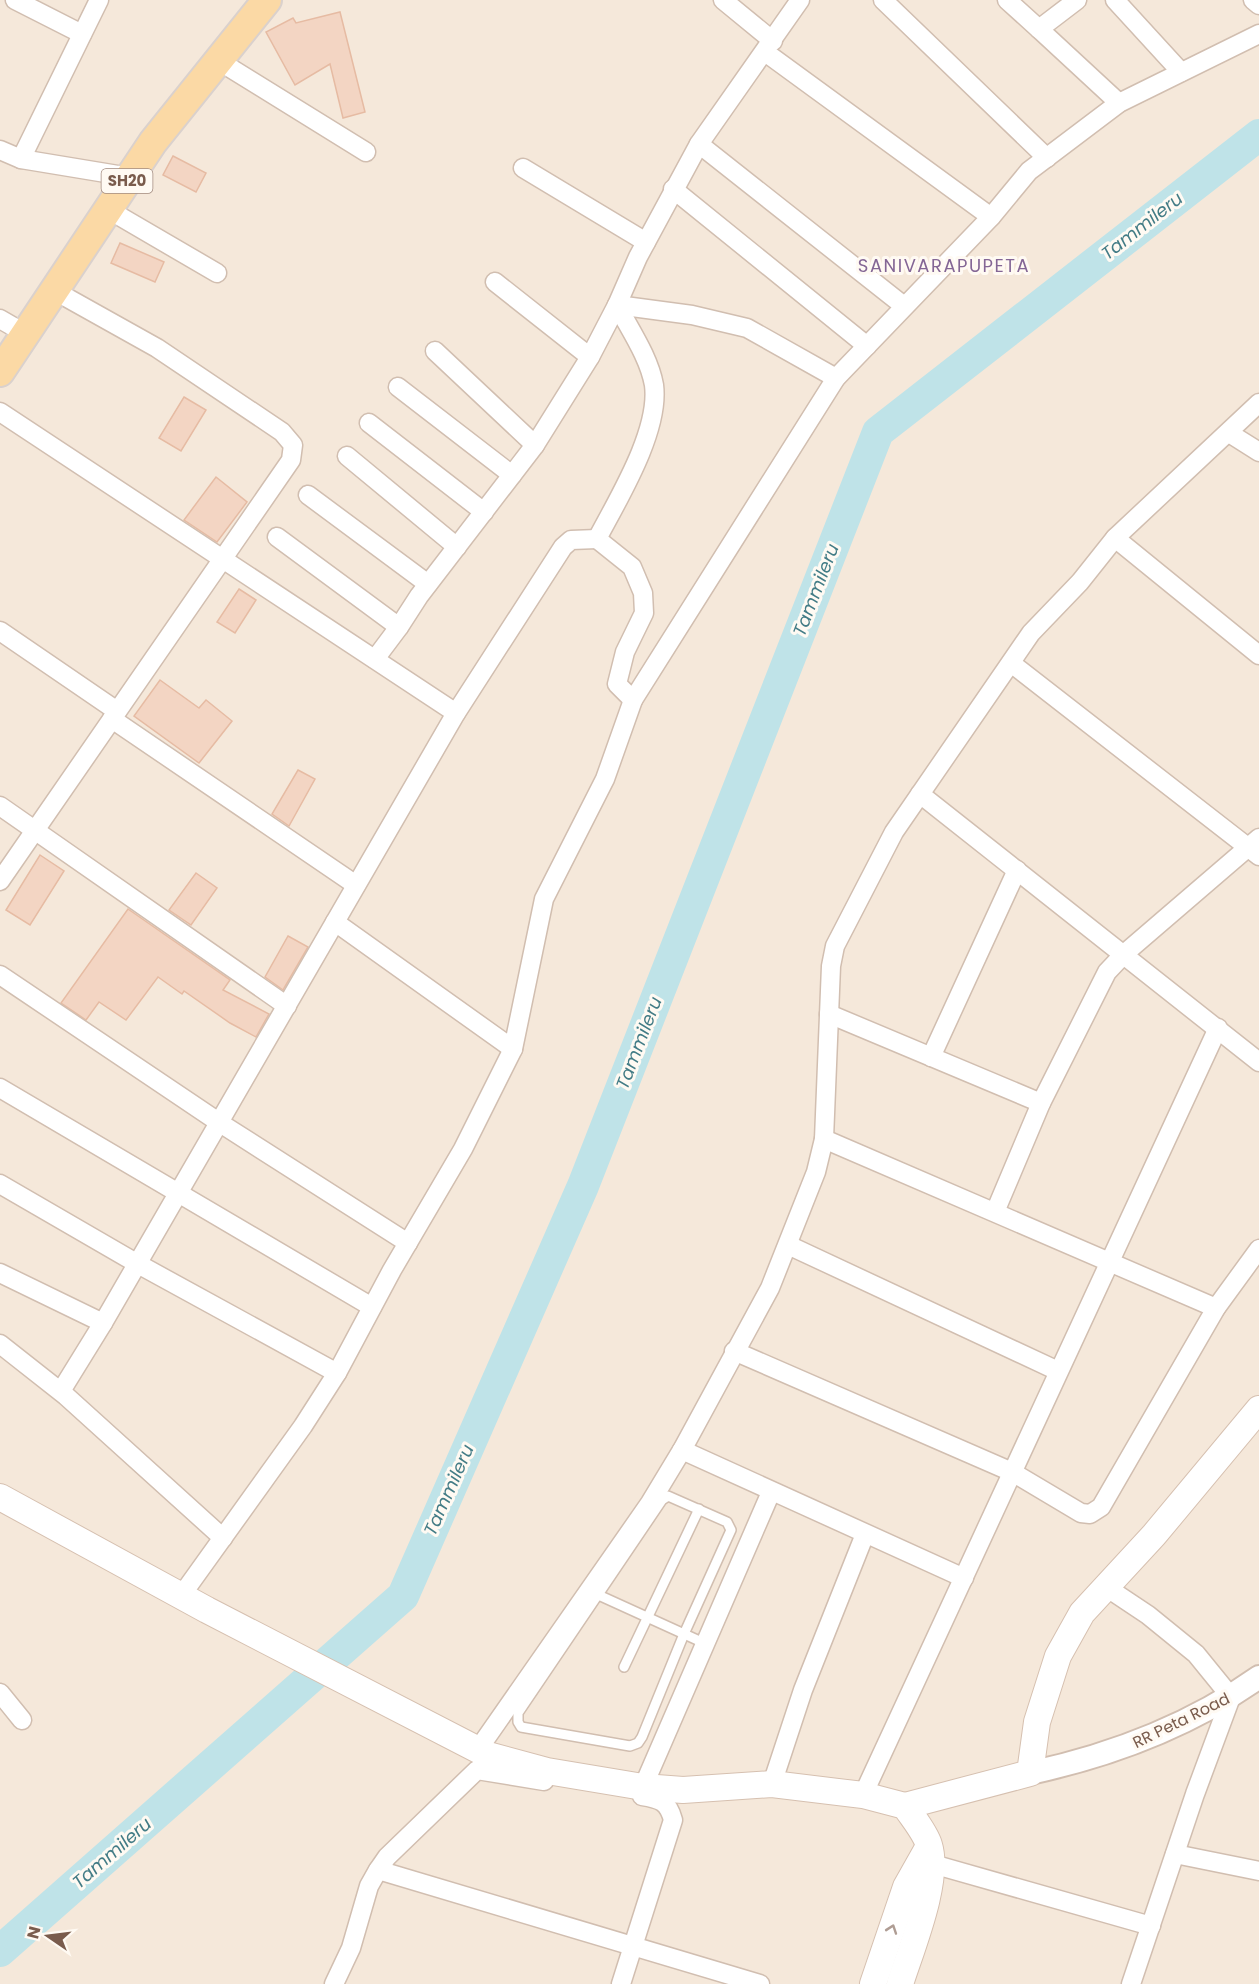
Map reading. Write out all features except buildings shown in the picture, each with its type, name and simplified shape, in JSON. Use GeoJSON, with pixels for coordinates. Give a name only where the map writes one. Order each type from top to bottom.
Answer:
{"type":"FeatureCollection","features":[{"type":"Feature","properties":{"kind":"main road","name":"SH20"},"geometry":{"type":"LineString","coordinates":[[0,372],[153,142],[267,0]]}},
{"type":"Feature","properties":{"kind":"main road"},"geometry":{"type":"LineString","coordinates":[[0,1497],[207,1610],[477,1751],[547,1771],[643,1787],[683,1790],[771,1784],[863,1795],[905,1806],[1030,1773],[1037,1722],[1058,1656],[1082,1613],[1154,1535],[1259,1408]]}},
{"type":"Feature","properties":{"kind":"main road"},"geometry":{"type":"LineString","coordinates":[[900,1984],[928,1894],[926,1857],[905,1806]]}},
{"type":"Feature","properties":{"kind":"main road"},"geometry":{"type":"LineString","coordinates":[[873,1984],[906,1887],[926,1857]]}},
{"type":"Feature","properties":{"kind":"street"},"geometry":{"type":"LineString","coordinates":[[15,0],[82,34]]}},
{"type":"Feature","properties":{"kind":"street"},"geometry":{"type":"LineString","coordinates":[[21,159],[99,0]]}},
{"type":"Feature","properties":{"kind":"street"},"geometry":{"type":"LineString","coordinates":[[723,0],[769,46],[991,217]]}},
{"type":"Feature","properties":{"kind":"street"},"geometry":{"type":"LineString","coordinates":[[375,660],[428,584],[535,445],[590,357],[646,242],[699,144],[800,0]]}},
{"type":"Feature","properties":{"kind":"street"},"geometry":{"type":"LineString","coordinates":[[883,0],[1047,158]]}},
{"type":"Feature","properties":{"kind":"street"},"geometry":{"type":"LineString","coordinates":[[1007,0],[1119,103]]}},
{"type":"Feature","properties":{"kind":"street"},"geometry":{"type":"LineString","coordinates":[[1039,29],[1077,0]]}},
{"type":"Feature","properties":{"kind":"street"},"geometry":{"type":"LineString","coordinates":[[1115,0],[1181,72]]}},
{"type":"Feature","properties":{"kind":"street"},"geometry":{"type":"LineString","coordinates":[[1253,0],[1259,5]]}},
{"type":"Feature","properties":{"kind":"street"},"geometry":{"type":"LineString","coordinates":[[181,1596],[337,1373],[408,1243],[463,1149],[513,1049],[544,899],[605,779],[633,700],[836,378],[991,217],[1029,171],[1119,103],[1259,34]]}},
{"type":"Feature","properties":{"kind":"street"},"geometry":{"type":"LineString","coordinates":[[219,61],[366,152]]}},
{"type":"Feature","properties":{"kind":"street"},"geometry":{"type":"LineString","coordinates":[[699,144],[904,306]]}},
{"type":"Feature","properties":{"kind":"street"},"geometry":{"type":"LineString","coordinates":[[0,150],[21,159],[130,177]]}},
{"type":"Feature","properties":{"kind":"street"},"geometry":{"type":"LineString","coordinates":[[523,168],[646,242]]}},
{"type":"Feature","properties":{"kind":"street"},"geometry":{"type":"LineString","coordinates":[[674,189],[867,346]]}},
{"type":"Feature","properties":{"kind":"street"},"geometry":{"type":"LineString","coordinates":[[109,210],[217,273]]}},
{"type":"Feature","properties":{"kind":"street"},"geometry":{"type":"LineString","coordinates":[[495,282],[590,357]]}},
{"type":"Feature","properties":{"kind":"street"},"geometry":{"type":"LineString","coordinates":[[0,881],[291,460],[293,445],[282,432],[157,348],[55,291]]}},
{"type":"Feature","properties":{"kind":"street"},"geometry":{"type":"LineString","coordinates":[[617,305],[692,315],[747,328],[836,378]]}},
{"type":"Feature","properties":{"kind":"street"},"geometry":{"type":"LineString","coordinates":[[597,539],[626,484],[650,424],[654,386],[647,363],[617,305]]}},
{"type":"Feature","properties":{"kind":"street"},"geometry":{"type":"LineString","coordinates":[[0,319],[26,334]]}},
{"type":"Feature","properties":{"kind":"street"},"geometry":{"type":"LineString","coordinates":[[435,351],[535,445]]}},
{"type":"Feature","properties":{"kind":"street"},"geometry":{"type":"LineString","coordinates":[[398,387],[512,475]]}},
{"type":"Feature","properties":{"kind":"street"},"geometry":{"type":"LineString","coordinates":[[477,1751],[594,1593],[682,1450],[770,1288],[816,1172],[824,1139],[835,946],[894,832],[1031,633],[1080,582],[1115,538],[1259,403]]}},
{"type":"Feature","properties":{"kind":"street"},"geometry":{"type":"LineString","coordinates":[[0,412],[456,713]]}},
{"type":"Feature","properties":{"kind":"street"},"geometry":{"type":"LineString","coordinates":[[369,423],[484,512]]}},
{"type":"Feature","properties":{"kind":"street"},"geometry":{"type":"LineString","coordinates":[[1229,433],[1259,452]]}},
{"type":"Feature","properties":{"kind":"street"},"geometry":{"type":"LineString","coordinates":[[346,456],[457,547]]}},
{"type":"Feature","properties":{"kind":"street"},"geometry":{"type":"LineString","coordinates":[[308,495],[428,584]]}},
{"type":"Feature","properties":{"kind":"street"},"geometry":{"type":"LineString","coordinates":[[277,537],[399,627]]}},
{"type":"Feature","properties":{"kind":"street"},"geometry":{"type":"LineString","coordinates":[[1115,538],[1259,655]]}},
{"type":"Feature","properties":{"kind":"street"},"geometry":{"type":"LineString","coordinates":[[61,1391],[104,1323],[456,713],[563,547],[571,540],[597,539],[632,567],[643,593],[644,613],[625,652],[617,684],[633,700]]}},
{"type":"Feature","properties":{"kind":"street"},"geometry":{"type":"LineString","coordinates":[[0,631],[356,885]]}},
{"type":"Feature","properties":{"kind":"street"},"geometry":{"type":"LineString","coordinates":[[995,1212],[1041,1103],[1107,972],[1124,954],[1255,847],[1011,663]]}},
{"type":"Feature","properties":{"kind":"street"},"geometry":{"type":"LineString","coordinates":[[920,794],[1259,1062]]}},
{"type":"Feature","properties":{"kind":"street"},"geometry":{"type":"LineString","coordinates":[[0,806],[287,1006]]}},
{"type":"Feature","properties":{"kind":"street"},"geometry":{"type":"LineString","coordinates":[[931,1057],[1017,870]]}},
{"type":"Feature","properties":{"kind":"street"},"geometry":{"type":"LineString","coordinates":[[335,922],[513,1049]]}},
{"type":"Feature","properties":{"kind":"street"},"geometry":{"type":"LineString","coordinates":[[0,975],[220,1123],[408,1243]]}},
{"type":"Feature","properties":{"kind":"street"},"geometry":{"type":"LineString","coordinates":[[830,1014],[1041,1103]]}},
{"type":"Feature","properties":{"kind":"street"},"geometry":{"type":"LineString","coordinates":[[863,1795],[1108,1261],[1218,1028]]}},
{"type":"Feature","properties":{"kind":"street"},"geometry":{"type":"LineString","coordinates":[[0,1088],[372,1307]]}},
{"type":"Feature","properties":{"kind":"street"},"geometry":{"type":"LineString","coordinates":[[824,1139],[1216,1308]]}},
{"type":"Feature","properties":{"kind":"street"},"geometry":{"type":"LineString","coordinates":[[0,1184],[138,1264],[337,1373]]}},
{"type":"Feature","properties":{"kind":"street"},"geometry":{"type":"LineString","coordinates":[[788,1245],[1058,1371]]}},
{"type":"Feature","properties":{"kind":"street"},"geometry":{"type":"LineString","coordinates":[[734,1351],[1012,1472],[1081,1513],[1090,1514],[1101,1507],[1216,1308],[1259,1249]]}},
{"type":"Feature","properties":{"kind":"street"},"geometry":{"type":"LineString","coordinates":[[0,1273],[104,1323]]}},
{"type":"Feature","properties":{"kind":"street"},"geometry":{"type":"LineString","coordinates":[[0,1344],[61,1391],[223,1538]]}},
{"type":"Feature","properties":{"kind":"street"},"geometry":{"type":"LineString","coordinates":[[682,1450],[964,1578]]}},
{"type":"Feature","properties":{"kind":"street"},"geometry":{"type":"LineString","coordinates":[[643,1787],[771,1492]]}},
{"type":"Feature","properties":{"kind":"street"},"geometry":{"type":"LineString","coordinates":[[771,1784],[803,1690],[865,1534]]}},
{"type":"Feature","properties":{"kind":"street"},"geometry":{"type":"LineString","coordinates":[[1106,1587],[1148,1615],[1196,1654],[1231,1697],[1131,1984]]}},
{"type":"Feature","properties":{"kind":"street","name":"RR Peta Road"},"geometry":{"type":"LineString","coordinates":[[1030,1773],[1076,1763],[1145,1740],[1231,1697],[1259,1677]]}},
{"type":"Feature","properties":{"kind":"street"},"geometry":{"type":"LineString","coordinates":[[0,1693],[22,1720]]}},
{"type":"Feature","properties":{"kind":"street"},"geometry":{"type":"LineString","coordinates":[[334,1984],[351,1948],[369,1886],[378,1870],[387,1857],[477,1770],[662,1799],[669,1808],[673,1820],[621,1984]]}},
{"type":"Feature","properties":{"kind":"street"},"geometry":{"type":"LineString","coordinates":[[1175,1854],[1259,1871]]}},
{"type":"Feature","properties":{"kind":"street"},"geometry":{"type":"LineString","coordinates":[[926,1857],[1151,1926]]}},
{"type":"Feature","properties":{"kind":"street"},"geometry":{"type":"LineString","coordinates":[[378,1870],[632,1948],[760,1984]]}},
{"type":"Feature","properties":{"kind":"lane"},"geometry":{"type":"LineString","coordinates":[[673,1496],[727,1522],[731,1530],[684,1634],[642,1737],[634,1745],[521,1727],[518,1722],[518,1713],[594,1593],[662,1500],[673,1496]]}},
{"type":"Feature","properties":{"kind":"lane"},"geometry":{"type":"LineString","coordinates":[[624,1667],[699,1509]]}},
{"type":"Feature","properties":{"kind":"lane"},"geometry":{"type":"LineString","coordinates":[[594,1593],[704,1643]]}},
{"type":"Feature","properties":{"kind":"shaded area"},"geometry":{"type":"Polygon","coordinates":[[[0,0],[1259,0],[1259,1984],[0,1984],[0,0]]]}},
{"type":"Feature","properties":{"kind":"waterway","name":"Tammileru"},"geometry":{"type":"LineString","coordinates":[[0,1951],[403,1596],[583,1186],[878,432],[1259,135]]}},
{"type":"Feature","properties":{"kind":"district","name":"SANIVARAPUPETA"},"geometry":{"type":"Point","coordinates":[944,266]}}]}
